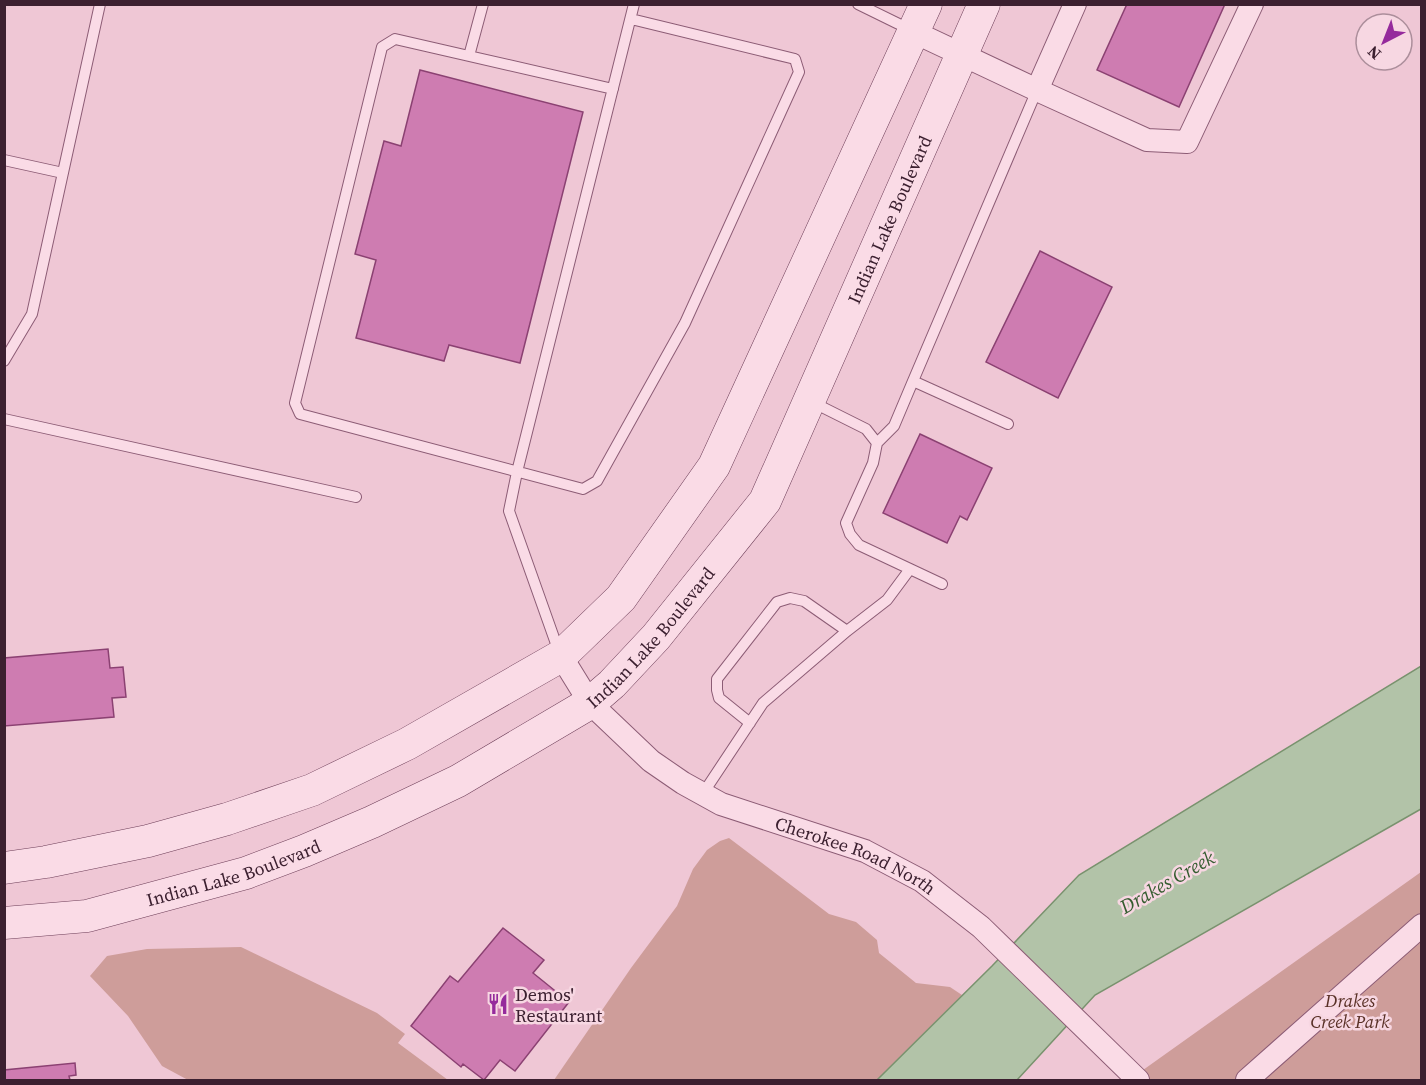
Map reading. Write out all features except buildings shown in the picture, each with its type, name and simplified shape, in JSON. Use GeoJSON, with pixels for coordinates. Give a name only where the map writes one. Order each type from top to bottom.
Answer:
{"type":"FeatureCollection","features":[{"type":"Feature","properties":{"kind":"main road","name":"Indian Lake Boulevard"},"geometry":{"type":"LineString","coordinates":[[4,923],[87,916],[246,873],[372,822],[458,781],[590,703],[612,684],[656,637],[765,501],[984,4]]}},
{"type":"Feature","properties":{"kind":"main road"},"geometry":{"type":"LineString","coordinates":[[4,868],[46,862],[148,841],[227,819],[312,790],[407,744],[561,656],[621,598],[714,466],[920,18]]}},
{"type":"Feature","properties":{"kind":"street"},"geometry":{"type":"LineString","coordinates":[[1037,90],[1075,4]]}},
{"type":"Feature","properties":{"kind":"street"},"geometry":{"type":"LineString","coordinates":[[920,18],[962,54],[1037,90],[1147,140],[1187,142],[1252,4]]}},
{"type":"Feature","properties":{"kind":"street","name":"Cherokee Road North"},"geometry":{"type":"LineString","coordinates":[[561,656],[590,703],[651,761],[702,795],[721,804],[865,851],[922,880],[981,927],[1138,1080]]}},
{"type":"Feature","properties":{"kind":"street"},"geometry":{"type":"LineString","coordinates":[[1247,1080],[1422,925]]}},
{"type":"Feature","properties":{"kind":"lane"},"geometry":{"type":"LineString","coordinates":[[4,361],[32,314],[100,4]]}},
{"type":"Feature","properties":{"kind":"lane"},"geometry":{"type":"LineString","coordinates":[[469,56],[483,4]]}},
{"type":"Feature","properties":{"kind":"lane"},"geometry":{"type":"LineString","coordinates":[[561,656],[509,511],[634,4]]}},
{"type":"Feature","properties":{"kind":"lane"},"geometry":{"type":"LineString","coordinates":[[858,4],[920,18]]}},
{"type":"Feature","properties":{"kind":"lane"},"geometry":{"type":"LineString","coordinates":[[614,88],[395,39],[382,47],[295,403],[300,414],[583,489],[597,481],[685,323],[799,72],[795,59],[630,19]]}},
{"type":"Feature","properties":{"kind":"lane"},"geometry":{"type":"LineString","coordinates":[[942,584],[859,545],[850,534],[846,523],[873,463],[877,443],[894,426],[1037,90]]}},
{"type":"Feature","properties":{"kind":"lane"},"geometry":{"type":"LineString","coordinates":[[4,160],[63,173]]}},
{"type":"Feature","properties":{"kind":"lane"},"geometry":{"type":"LineString","coordinates":[[913,381],[1008,424]]}},
{"type":"Feature","properties":{"kind":"lane"},"geometry":{"type":"LineString","coordinates":[[809,401],[866,429],[877,443]]}},
{"type":"Feature","properties":{"kind":"lane"},"geometry":{"type":"LineString","coordinates":[[4,419],[356,497]]}},
{"type":"Feature","properties":{"kind":"lane"},"geometry":{"type":"LineString","coordinates":[[702,795],[763,703],[887,600],[910,569]]}},
{"type":"Feature","properties":{"kind":"lane"},"geometry":{"type":"LineString","coordinates":[[750,723],[719,698],[717,679],[777,602],[790,598],[804,601],[847,631]]}},
{"type":"Feature","properties":{"kind":"green space"},"geometry":{"type":"Polygon","coordinates":[[[729,838],[829,914],[856,922],[877,940],[879,953],[916,983],[950,987],[962,995],[877,1080],[554,1080],[677,906],[693,869],[707,850],[729,838]]]}},
{"type":"Feature","properties":{"kind":"green space","name":"Drakes Creek Park"},"geometry":{"type":"Polygon","coordinates":[[[1421,872],[1421,1080],[1129,1080],[1421,872]]]}},
{"type":"Feature","properties":{"kind":"green space"},"geometry":{"type":"Polygon","coordinates":[[[241,947],[377,1013],[405,1034],[398,1043],[448,1080],[188,1080],[162,1066],[128,1016],[90,976],[107,956],[147,949],[241,947]]]}},
{"type":"Feature","properties":{"kind":"water","name":"Drakes Creek"},"geometry":{"type":"Polygon","coordinates":[[[1421,666],[1421,809],[1095,995],[1017,1080],[877,1080],[992,966],[1079,875],[1421,666]]]}},
{"type":"Feature","properties":{"kind":"place","name":"Demos' Restaurant"},"geometry":{"type":"Point","coordinates":[498,1004]}}]}
